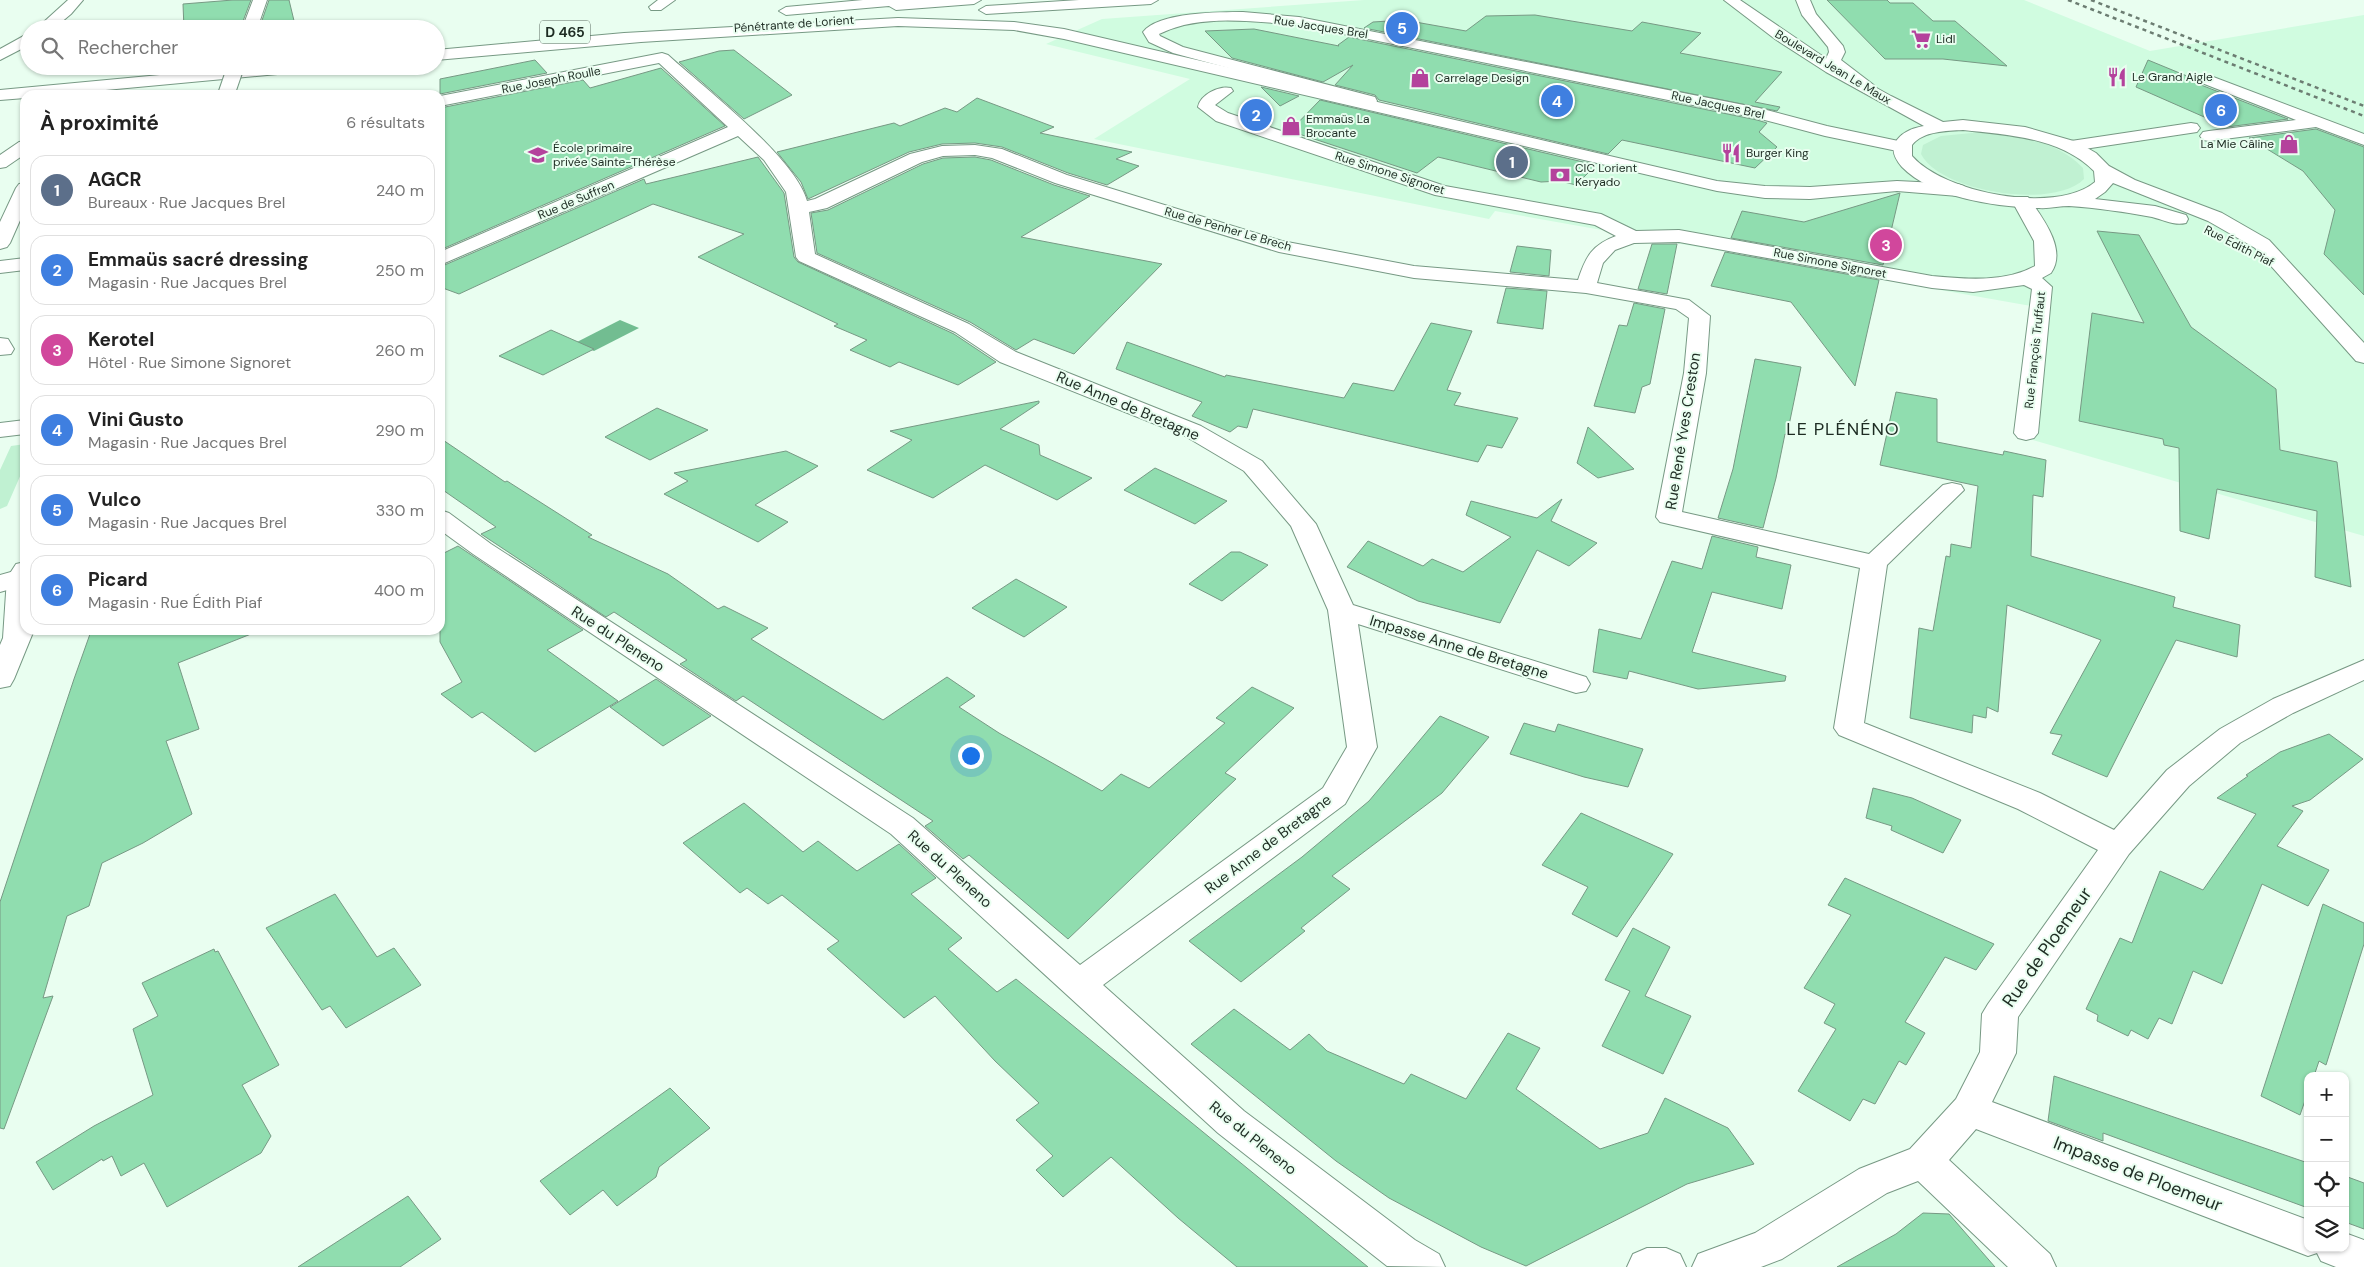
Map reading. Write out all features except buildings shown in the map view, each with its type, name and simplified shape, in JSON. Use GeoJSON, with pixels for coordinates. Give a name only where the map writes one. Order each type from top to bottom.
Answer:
{"type":"FeatureCollection","features":[{"type":"Feature","properties":{"kind":"main road"},"geometry":{"type":"LineString","coordinates":[[55,20],[66,12],[76,0]]}},
{"type":"Feature","properties":{"kind":"main road"},"geometry":{"type":"LineString","coordinates":[[252,20],[260,0]]}},
{"type":"Feature","properties":{"kind":"main road"},"geometry":{"type":"LineString","coordinates":[[772,13],[917,0]]}},
{"type":"Feature","properties":{"kind":"main road","name":"Pénétrante de Lorient"},"geometry":{"type":"LineString","coordinates":[[445,42],[974,0]]}},
{"type":"Feature","properties":{"kind":"main road","name":"Pénétrante de Lorient"},"geometry":{"type":"LineString","coordinates":[[445,54],[888,17],[1151,0]]}},
{"type":"Feature","properties":{"kind":"main road","name":"Boulevard Jean Le Maux"},"geometry":{"type":"LineString","coordinates":[[1731,0],[1790,44],[1908,113],[1940,127]]}},
{"type":"Feature","properties":{"kind":"main road"},"geometry":{"type":"LineString","coordinates":[[1803,0],[1809,14],[1835,46],[1837,52],[1833,62],[1869,89]]}},
{"type":"Feature","properties":{"kind":"main road","name":"Rue Jacques Brel"},"geometry":{"type":"LineString","coordinates":[[1465,127],[1178,50],[1154,39],[1151,32],[1162,25],[1192,19],[1240,16],[1299,21],[1759,113],[1825,131],[1902,146]]}},
{"type":"Feature","properties":{"kind":"main road"},"geometry":{"type":"LineString","coordinates":[[694,21],[723,18]]}},
{"type":"Feature","properties":{"kind":"main road"},"geometry":{"type":"LineString","coordinates":[[624,38],[898,22],[1014,26],[1064,34],[1717,186],[1765,192],[1810,193],[1897,186],[1958,190]]}},
{"type":"Feature","properties":{"kind":"main road"},"geometry":{"type":"LineString","coordinates":[[0,55],[20,43]]}},
{"type":"Feature","properties":{"kind":"main road","name":"Rue Joseph Roulle"},"geometry":{"type":"LineString","coordinates":[[445,100],[662,58]]}},
{"type":"Feature","properties":{"kind":"main road","name":"Rue Anne de Bretagne"},"geometry":{"type":"LineString","coordinates":[[662,58],[770,156],[795,192],[806,257],[962,328],[1008,357],[1192,431],[1253,466],[1302,524],[1342,610],[1362,747],[1334,796],[1078,985]]}},
{"type":"Feature","properties":{"kind":"main road"},"geometry":{"type":"LineString","coordinates":[[0,63],[19,62]]}},
{"type":"Feature","properties":{"kind":"main road"},"geometry":{"type":"LineString","coordinates":[[0,83],[88,75]]}},
{"type":"Feature","properties":{"kind":"main road"},"geometry":{"type":"LineString","coordinates":[[53,90],[213,75]]}},
{"type":"Feature","properties":{"kind":"main road"},"geometry":{"type":"LineString","coordinates":[[228,90],[233,75]]}},
{"type":"Feature","properties":{"kind":"main road"},"geometry":{"type":"LineString","coordinates":[[2208,80],[2364,140]]}},
{"type":"Feature","properties":{"kind":"main road","name":"Rue Simone Signoret"},"geometry":{"type":"LineString","coordinates":[[1225,91],[1207,102],[1206,107],[1222,118],[1441,191],[1601,220],[1632,237]]}},
{"type":"Feature","properties":{"kind":"main road"},"geometry":{"type":"LineString","coordinates":[[0,95],[20,93]]}},
{"type":"Feature","properties":{"kind":"main road"},"geometry":{"type":"LineString","coordinates":[[2210,136],[2319,122]]}},
{"type":"Feature","properties":{"kind":"main road"},"geometry":{"type":"LineString","coordinates":[[2103,170],[2104,183],[2095,192],[2068,200],[2021,201],[1986,197],[1958,190],[1920,173],[1906,161],[1902,152],[1902,146],[1914,134],[1940,127],[1963,125],[2025,132],[2070,146],[2192,128]]}},
{"type":"Feature","properties":{"kind":"main road","name":"Rue de Suffren"},"geometry":{"type":"LineString","coordinates":[[445,257],[739,129]]}},
{"type":"Feature","properties":{"kind":"main road","name":"Rue Édith Piaf"},"geometry":{"type":"LineString","coordinates":[[2070,146],[2090,157],[2103,170],[2129,184],[2190,206],[2237,228],[2262,244],[2288,271]]}},
{"type":"Feature","properties":{"kind":"main road"},"geometry":{"type":"LineString","coordinates":[[0,163],[20,149]]}},
{"type":"Feature","properties":{"kind":"main road","name":"Rue de Penher Le Brech"},"geometry":{"type":"LineString","coordinates":[[799,208],[820,204],[916,158],[942,151],[975,150],[996,153],[1060,179],[1279,246],[1414,272],[1586,287],[1682,304],[1700,316]]}},
{"type":"Feature","properties":{"kind":"main road"},"geometry":{"type":"LineString","coordinates":[[0,243],[20,199]]}},
{"type":"Feature","properties":{"kind":"main road","name":"Rue Édith Piaf"},"geometry":{"type":"LineString","coordinates":[[2068,200],[2155,212],[2195,224],[2250,248],[2288,271]]}},
{"type":"Feature","properties":{"kind":"main road","name":"Rue François Truffaut"},"geometry":{"type":"LineString","coordinates":[[2021,201],[2045,241],[2047,258],[2044,270],[2028,278]]}},
{"type":"Feature","properties":{"kind":"main road","name":"Rue Simone Signoret"},"geometry":{"type":"LineString","coordinates":[[1586,287],[1594,261],[1608,246],[1632,237],[1679,236],[1721,242],[1932,282],[1974,286],[2028,278]]}},
{"type":"Feature","properties":{"kind":"main road"},"geometry":{"type":"LineString","coordinates":[[0,267],[20,265]]}},
{"type":"Feature","properties":{"kind":"main road"},"geometry":{"type":"LineString","coordinates":[[2288,271],[2364,356]]}},
{"type":"Feature","properties":{"kind":"main road","name":"Rue François Truffaut"},"geometry":{"type":"LineString","coordinates":[[2026,433],[2042,287],[2028,278]]}},
{"type":"Feature","properties":{"kind":"main road","name":"Rue René Yves Creston"},"geometry":{"type":"LineString","coordinates":[[1700,316],[1694,374],[1670,516],[1874,563]]}},
{"type":"Feature","properties":{"kind":"main road"},"geometry":{"type":"LineString","coordinates":[[0,430],[20,428]]}},
{"type":"Feature","properties":{"kind":"main road"},"geometry":{"type":"LineString","coordinates":[[1952,490],[1874,563],[1849,728],[2030,801],[2118,846]]}},
{"type":"Feature","properties":{"kind":"main road","name":"Rue du Pleneno"},"geometry":{"type":"LineString","coordinates":[[445,522],[482,549],[902,826],[1231,1122],[1401,1253],[1425,1267]]}},
{"type":"Feature","properties":{"kind":"main road"},"geometry":{"type":"LineString","coordinates":[[0,680],[20,628],[18,577]]}},
{"type":"Feature","properties":{"kind":"main road","name":"Impasse Anne de Bretagne"},"geometry":{"type":"LineString","coordinates":[[1342,610],[1576,684]]}},
{"type":"Feature","properties":{"kind":"main road","name":"Rue de Ploemeur"},"geometry":{"type":"LineString","coordinates":[[1712,1267],[1768,1246],[1873,1181],[1924,1160],[1969,1110],[1998,1053],[2000,1014],[2118,846],[2178,778],[2230,736],[2283,706],[2364,669]]}},
{"type":"Feature","properties":{"kind":"main road","name":"Impasse de Ploemeur"},"geometry":{"type":"LineString","coordinates":[[1969,1110],[2304,1236]]}},
{"type":"Feature","properties":{"kind":"main road"},"geometry":{"type":"LineString","coordinates":[[1924,1160],[2036,1267]]}},
{"type":"Feature","properties":{"kind":"main road"},"geometry":{"type":"LineString","coordinates":[[2346,1252],[2364,1259]]}},
{"type":"Feature","properties":{"kind":"main road"},"geometry":{"type":"LineString","coordinates":[[1647,1267],[1666,1267]]}},
{"type":"Feature","properties":{"kind":"shaded area"},"geometry":{"type":"Polygon","coordinates":[[[1364,0],[2024,0],[2150,51],[2364,15],[2364,536],[2019,436],[2031,306],[1495,211],[1489,219],[1094,139],[1190,79],[1046,44],[1102,19],[1364,0]]]}},
{"type":"Feature","properties":{"kind":"shaded area"},"geometry":{"type":"Polygon","coordinates":[[[1982,132],[2036,141],[2061,151],[2083,168],[2084,179],[2069,188],[2049,194],[2024,195],[1998,192],[1973,187],[1950,178],[1932,167],[1921,154],[1923,145],[1941,136],[1982,132]]]}},
{"type":"Feature","properties":{"kind":"shaded area"},"geometry":{"type":"Polygon","coordinates":[[[620,320],[639,328],[594,351],[575,343],[620,320]]]}},
{"type":"Feature","properties":{"kind":"shaded area"},"geometry":{"type":"Polygon","coordinates":[[[20,445],[20,476],[7,506],[0,509],[0,470],[11,446],[20,445]]]}},
{"type":"Feature","properties":{"kind":"railway"},"geometry":{"type":"LineString","coordinates":[[2068,0],[2364,116]]}},
{"type":"Feature","properties":{"kind":"railway"},"geometry":{"type":"LineString","coordinates":[[2091,0],[2364,106]]}},
{"type":"Feature","properties":{"kind":"place","name":"Vulco"},"geometry":{"type":"Point","coordinates":[1402,28]}},
{"type":"Feature","properties":{"kind":"place","name":"Lidl"},"geometry":{"type":"Point","coordinates":[1921,39]}},
{"type":"Feature","properties":{"kind":"place","name":"Le Grand Aigle"},"geometry":{"type":"Point","coordinates":[2117,77]}},
{"type":"Feature","properties":{"kind":"place","name":"Carrelage Design"},"geometry":{"type":"Point","coordinates":[1420,78]}},
{"type":"Feature","properties":{"kind":"place","name":"Vini Gusto"},"geometry":{"type":"Point","coordinates":[1557,101]}},
{"type":"Feature","properties":{"kind":"place","name":"Picard"},"geometry":{"type":"Point","coordinates":[2221,110]}},
{"type":"Feature","properties":{"kind":"place","name":"Emmaüs sacré dressing"},"geometry":{"type":"Point","coordinates":[1256,115]}},
{"type":"Feature","properties":{"kind":"place","name":"Emmaüs La Brocante"},"geometry":{"type":"Point","coordinates":[1291,126]}},
{"type":"Feature","properties":{"kind":"place","name":"La Mie Câline"},"geometry":{"type":"Point","coordinates":[2289,144]}},
{"type":"Feature","properties":{"kind":"place","name":"Burger King"},"geometry":{"type":"Point","coordinates":[1731,153]}},
{"type":"Feature","properties":{"kind":"place","name":"École primaire privée Sainte-Thérèse"},"geometry":{"type":"Point","coordinates":[538,155]}},
{"type":"Feature","properties":{"kind":"place","name":"AGCR"},"geometry":{"type":"Point","coordinates":[1512,162]}},
{"type":"Feature","properties":{"kind":"place","name":"CIC Lorient Keryado"},"geometry":{"type":"Point","coordinates":[1560,175]}},
{"type":"Feature","properties":{"kind":"place","name":"Kerotel"},"geometry":{"type":"Point","coordinates":[1886,245]}},
{"type":"Feature","properties":{"kind":"district","name":"LE PLÉNÉNO"},"geometry":{"type":"Point","coordinates":[1843,429]}}]}
